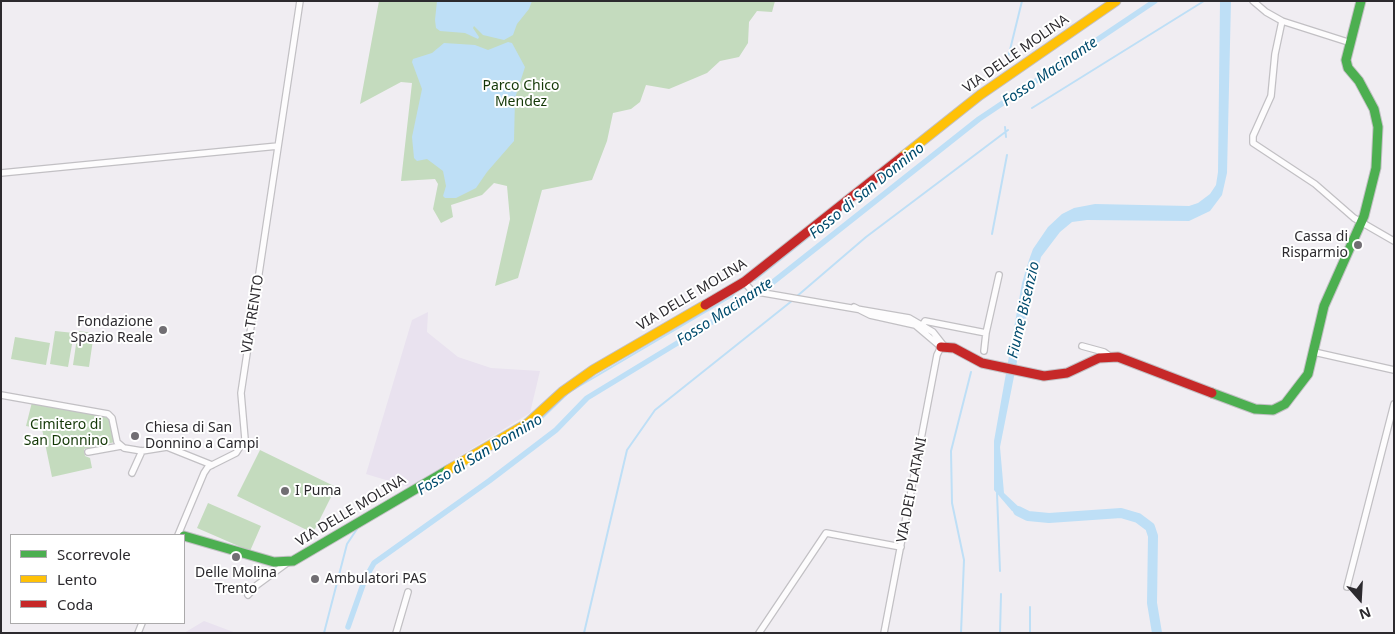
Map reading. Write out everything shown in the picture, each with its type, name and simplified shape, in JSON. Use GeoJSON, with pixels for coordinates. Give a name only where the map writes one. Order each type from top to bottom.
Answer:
{"type":"FeatureCollection","features":[{"type":"Feature","properties":{"kind":"street","name":"VIA TRENTO"},"geometry":{"type":"LineString","coordinates":[[212,465],[236,453],[244,439],[241,393],[300,1]]}},
{"type":"Feature","properties":{"kind":"street","name":"VIA DELLE MOLINA"},"geometry":{"type":"LineString","coordinates":[[248,595],[257,585],[287,562],[312,551],[528,423],[562,392],[592,370],[744,282],[980,95],[1116,1]]}},
{"type":"Feature","properties":{"kind":"street"},"geometry":{"type":"LineString","coordinates":[[1253,1],[1253,4],[1282,21],[1350,43]]}},
{"type":"Feature","properties":{"kind":"street"},"geometry":{"type":"LineString","coordinates":[[744,282],[748,289],[757,292],[854,307],[870,315],[921,326],[942,346],[994,366],[1028,373],[1056,375],[1067,373],[1099,358],[1111,357],[1140,364],[1188,385],[1251,408],[1266,411],[1279,408],[1288,401],[1308,374],[1324,306],[1351,241],[1362,221],[1376,168],[1378,126],[1374,109],[1362,85],[1348,68],[1346,60],[1361,1]]}},
{"type":"Feature","properties":{"kind":"street"},"geometry":{"type":"LineString","coordinates":[[1282,21],[1275,54],[1271,96],[1253,136],[1253,142],[1315,184],[1338,205],[1394,241]]}},
{"type":"Feature","properties":{"kind":"street"},"geometry":{"type":"LineString","coordinates":[[1,173],[278,146]]}},
{"type":"Feature","properties":{"kind":"street"},"geometry":{"type":"LineString","coordinates":[[984,351],[986,333],[999,275]]}},
{"type":"Feature","properties":{"kind":"street"},"geometry":{"type":"LineString","coordinates":[[921,326],[925,320],[986,333]]}},
{"type":"Feature","properties":{"kind":"street","name":"VIA DEI PLATANI"},"geometry":{"type":"LineString","coordinates":[[884,633],[937,355],[942,346]]}},
{"type":"Feature","properties":{"kind":"street"},"geometry":{"type":"LineString","coordinates":[[1082,346],[1104,352],[1111,357]]}},
{"type":"Feature","properties":{"kind":"street"},"geometry":{"type":"LineString","coordinates":[[1314,352],[1394,370]]}},
{"type":"Feature","properties":{"kind":"street"},"geometry":{"type":"LineString","coordinates":[[1,395],[108,414],[112,418],[116,440],[121,446],[131,450],[142,451],[167,447],[212,465],[204,473],[181,534]]}},
{"type":"Feature","properties":{"kind":"street"},"geometry":{"type":"LineString","coordinates":[[1347,588],[1394,404]]}},
{"type":"Feature","properties":{"kind":"street"},"geometry":{"type":"LineString","coordinates":[[88,452],[121,446]]}},
{"type":"Feature","properties":{"kind":"street"},"geometry":{"type":"LineString","coordinates":[[132,473],[142,451]]}},
{"type":"Feature","properties":{"kind":"street"},"geometry":{"type":"LineString","coordinates":[[759,633],[826,533],[901,547]]}},
{"type":"Feature","properties":{"kind":"street","name":"VIA DELLE MOLINA"},"geometry":{"type":"LineString","coordinates":[[185,536],[237,553],[274,562],[287,562]]}},
{"type":"Feature","properties":{"kind":"street"},"geometry":{"type":"LineString","coordinates":[[396,633],[408,592]]}},
{"type":"Feature","properties":{"kind":"shaded area"},"geometry":{"type":"Polygon","coordinates":[[[428,312],[427,332],[458,357],[491,368],[540,371],[530,413],[409,487],[366,474],[412,320],[428,312]]]}},
{"type":"Feature","properties":{"kind":"shaded area"},"geometry":{"type":"Polygon","coordinates":[[[204,621],[236,633],[184,633],[204,621]]]}},
{"type":"Feature","properties":{"kind":"green space","name":"Parco Chico Mendez"},"geometry":{"type":"Polygon","coordinates":[[[379,1],[775,1],[772,12],[757,11],[749,22],[748,43],[739,57],[720,61],[707,73],[669,89],[646,85],[640,102],[631,109],[613,113],[607,141],[592,180],[542,190],[518,278],[495,286],[510,219],[507,186],[494,183],[482,195],[451,205],[453,217],[441,223],[433,209],[438,184],[435,179],[401,181],[412,83],[401,82],[360,104],[379,1]]]}},
{"type":"Feature","properties":{"kind":"green space"},"geometry":{"type":"Polygon","coordinates":[[[55,331],[74,333],[68,367],[50,364],[55,331]]]}},
{"type":"Feature","properties":{"kind":"green space"},"geometry":{"type":"Polygon","coordinates":[[[78,331],[94,333],[89,367],[73,365],[78,331]]]}},
{"type":"Feature","properties":{"kind":"green space"},"geometry":{"type":"Polygon","coordinates":[[[15,337],[50,343],[46,365],[11,359],[15,337]]]}},
{"type":"Feature","properties":{"kind":"green space","name":"Cimitero di San Donnino"},"geometry":{"type":"Polygon","coordinates":[[[32,402],[109,418],[115,442],[84,449],[85,456],[90,458],[92,468],[52,477],[42,429],[26,426],[32,402]]]}},
{"type":"Feature","properties":{"kind":"green space"},"geometry":{"type":"Polygon","coordinates":[[[260,450],[336,487],[313,533],[237,496],[260,450]]]}},
{"type":"Feature","properties":{"kind":"green space"},"geometry":{"type":"Polygon","coordinates":[[[208,503],[261,526],[250,551],[197,528],[208,503]]]}},
{"type":"Feature","properties":{"kind":"water"},"geometry":{"type":"Polygon","coordinates":[[[437,1],[532,1],[529,9],[517,24],[513,35],[504,40],[483,35],[474,26],[473,28],[479,37],[478,39],[465,33],[440,31],[436,28],[435,20],[437,1]]]}},
{"type":"Feature","properties":{"kind":"water"},"geometry":{"type":"Polygon","coordinates":[[[1220,1],[1231,1],[1227,173],[1222,195],[1210,211],[1189,221],[1087,220],[1072,222],[1060,232],[1041,257],[1026,316],[1000,447],[1004,493],[1021,509],[1031,513],[1028,519],[1012,511],[994,490],[994,441],[1022,283],[1033,249],[1048,227],[1062,214],[1074,208],[1095,204],[1189,206],[1198,203],[1210,194],[1216,185],[1218,172],[1220,1]]]}},
{"type":"Feature","properties":{"kind":"water"},"geometry":{"type":"Polygon","coordinates":[[[508,42],[512,43],[525,67],[515,98],[514,141],[487,172],[476,188],[456,198],[445,198],[443,196],[446,186],[443,171],[427,159],[417,161],[414,158],[412,137],[422,89],[412,62],[413,59],[432,53],[444,43],[475,45],[488,50],[508,42]]]}},
{"type":"Feature","properties":{"kind":"waterway"},"geometry":{"type":"LineString","coordinates":[[1007,62],[1022,1]]}},
{"type":"Feature","properties":{"kind":"waterway","name":"Fosso Macinante"},"geometry":{"type":"LineString","coordinates":[[348,627],[365,579],[374,563],[489,481],[556,430],[587,398],[758,294],[979,119],[1155,1]]}},
{"type":"Feature","properties":{"kind":"waterway"},"geometry":{"type":"LineString","coordinates":[[1032,108],[1204,1]]}},
{"type":"Feature","properties":{"kind":"waterway"},"geometry":{"type":"LineString","coordinates":[[1005,127],[1006,137]]}},
{"type":"Feature","properties":{"kind":"waterway"},"geometry":{"type":"LineString","coordinates":[[796,297],[866,237],[1008,130]]}},
{"type":"Feature","properties":{"kind":"waterway"},"geometry":{"type":"LineString","coordinates":[[992,234],[1007,155]]}},
{"type":"Feature","properties":{"kind":"waterway","name":"Fosso di San Donnino"},"geometry":{"type":"LineString","coordinates":[[755,280],[876,183]]}},
{"type":"Feature","properties":{"kind":"waterway","name":"Fosso di San Donnino"},"geometry":{"type":"LineString","coordinates":[[571,391],[734,295]]}},
{"type":"Feature","properties":{"kind":"waterway"},"geometry":{"type":"LineString","coordinates":[[584,633],[627,450],[655,410],[793,300]]}},
{"type":"Feature","properties":{"kind":"waterway"},"geometry":{"type":"LineString","coordinates":[[961,633],[964,560],[952,503],[951,451],[971,372]]}},
{"type":"Feature","properties":{"kind":"waterway","name":"Fosso di San Donnino"},"geometry":{"type":"LineString","coordinates":[[433,484],[537,423],[567,394]]}},
{"type":"Feature","properties":{"kind":"waterway"},"geometry":{"type":"LineString","coordinates":[[997,493],[1000,571]]}},
{"type":"Feature","properties":{"kind":"waterway","name":"Fiume Bisenzio"},"geometry":{"type":"LineString","coordinates":[[1018,511],[1028,516],[1049,518],[1121,513],[1138,518],[1150,527],[1153,536],[1152,603],[1157,633]]}},
{"type":"Feature","properties":{"kind":"waterway","name":"Fosso di San Donnino"},"geometry":{"type":"LineString","coordinates":[[324,633],[347,544],[357,529]]}},
{"type":"Feature","properties":{"kind":"waterway"},"geometry":{"type":"LineString","coordinates":[[1000,633],[1001,594]]}},
{"type":"Feature","properties":{"kind":"waterway"},"geometry":{"type":"LineString","coordinates":[[1030,607],[1030,633]]}},
{"type":"Feature","properties":{"kind":"traffic: fast"},"geometry":{"type":"LineString","coordinates":[[1212,393],[1255,409],[1273,410],[1285,404],[1308,374],[1324,306],[1364,216],[1376,168],[1378,127],[1374,109],[1359,81],[1348,68],[1346,60],[1361,1]]}},
{"type":"Feature","properties":{"kind":"traffic: fast"},"geometry":{"type":"LineString","coordinates":[[185,536],[274,562],[293,561],[448,470]]}},
{"type":"Feature","properties":{"kind":"traffic: slow"},"geometry":{"type":"LineString","coordinates":[[902,157],[980,95],[1116,1]]}},
{"type":"Feature","properties":{"kind":"traffic: slow"},"geometry":{"type":"LineString","coordinates":[[448,470],[528,423],[562,392],[593,370],[705,305]]}},
{"type":"Feature","properties":{"kind":"traffic: jam"},"geometry":{"type":"LineString","coordinates":[[705,305],[744,282],[902,157]]}},
{"type":"Feature","properties":{"kind":"traffic: jam"},"geometry":{"type":"LineString","coordinates":[[941,347],[954,348],[982,363],[1044,376],[1067,373],[1099,358],[1118,357],[1212,393]]}},
{"type":"Feature","properties":{"kind":"place","name":"Cassa di Risparmio"},"geometry":{"type":"Point","coordinates":[1358,245]}},
{"type":"Feature","properties":{"kind":"place","name":"Fondazione Spazio Reale"},"geometry":{"type":"Point","coordinates":[163,330]}},
{"type":"Feature","properties":{"kind":"place","name":"Chiesa di San Donnino a Campi"},"geometry":{"type":"Point","coordinates":[135,436]}},
{"type":"Feature","properties":{"kind":"place","name":"I Puma"},"geometry":{"type":"Point","coordinates":[285,491]}},
{"type":"Feature","properties":{"kind":"place","name":"Delle Molina Trento"},"geometry":{"type":"Point","coordinates":[236,557]}},
{"type":"Feature","properties":{"kind":"place","name":"Ambulatori PAS"},"geometry":{"type":"Point","coordinates":[315,579]}}]}
